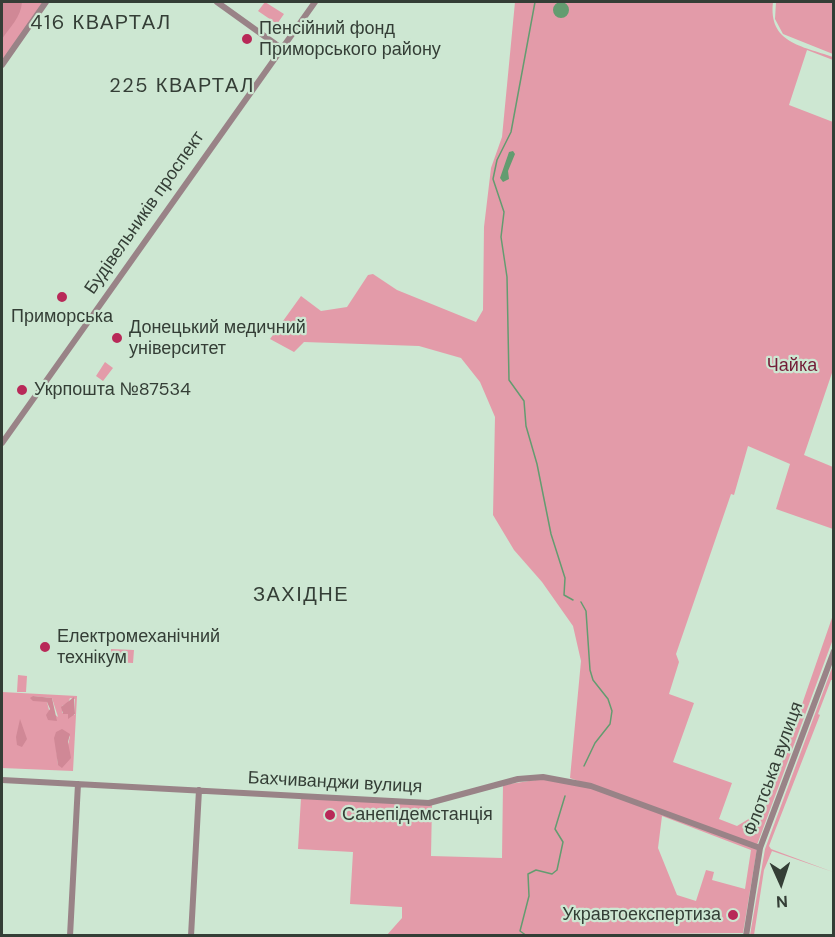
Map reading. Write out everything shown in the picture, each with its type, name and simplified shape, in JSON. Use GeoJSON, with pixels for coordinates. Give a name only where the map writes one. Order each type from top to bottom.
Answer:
{"type":"FeatureCollection","features":[{"type":"Feature","properties":{"kind":"street"},"geometry":{"type":"LineString","coordinates":[[2,65],[46,2]]}},
{"type":"Feature","properties":{"kind":"street"},"geometry":{"type":"LineString","coordinates":[[217,2],[281,48]]}},
{"type":"Feature","properties":{"kind":"street","name":"Будівельників проспект"},"geometry":{"type":"LineString","coordinates":[[2,442],[315,2]]}},
{"type":"Feature","properties":{"kind":"street","name":"Флотська вулиця"},"geometry":{"type":"LineString","coordinates":[[746,936],[760,848],[834,651]]}},
{"type":"Feature","properties":{"kind":"street","name":"Бахчиванджи вулиця"},"geometry":{"type":"LineString","coordinates":[[2,780],[429,803],[518,779],[543,777],[591,786],[760,848]]}},
{"type":"Feature","properties":{"kind":"street"},"geometry":{"type":"LineString","coordinates":[[70,936],[78,784]]}},
{"type":"Feature","properties":{"kind":"street"},"geometry":{"type":"LineString","coordinates":[[191,936],[199,790]]}},
{"type":"Feature","properties":{"kind":"green space"},"geometry":{"type":"Polygon","coordinates":[[[2,2],[46,2],[2,64],[2,2]]]}},
{"type":"Feature","properties":{"kind":"green space"},"geometry":{"type":"Polygon","coordinates":[[[265,2],[284,14],[277,24],[258,11],[265,2]]]}},
{"type":"Feature","properties":{"kind":"green space","name":"Чайка"},"geometry":{"type":"Polygon","coordinates":[[[515,2],[773,2],[773,16],[782,35],[799,46],[833,57],[833,60],[807,50],[789,105],[833,122],[833,370],[804,455],[833,467],[833,529],[776,509],[790,464],[748,446],[734,495],[731,494],[676,654],[679,662],[669,694],[694,703],[673,762],[732,783],[719,819],[737,826],[765,809],[783,760],[779,758],[787,737],[791,736],[833,615],[833,639],[757,845],[570,778],[581,661],[573,626],[542,582],[514,550],[493,515],[495,417],[480,382],[461,358],[419,346],[304,342],[294,352],[270,339],[301,296],[321,311],[347,307],[368,275],[373,274],[397,290],[476,322],[483,310],[484,227],[491,168],[502,137],[515,2]]]}},
{"type":"Feature","properties":{"kind":"green space"},"geometry":{"type":"Polygon","coordinates":[[[776,2],[833,2],[833,54],[783,34],[775,19],[776,2]]]}},
{"type":"Feature","properties":{"kind":"green space"},"geometry":{"type":"Polygon","coordinates":[[[105,362],[113,368],[103,381],[96,376],[105,362]]]}},
{"type":"Feature","properties":{"kind":"green space"},"geometry":{"type":"Polygon","coordinates":[[[111,649],[134,650],[133,663],[111,662],[111,649]]]}},
{"type":"Feature","properties":{"kind":"green space"},"geometry":{"type":"Polygon","coordinates":[[[833,665],[833,680],[831,680],[818,714],[820,715],[769,846],[771,849],[833,872],[772,851],[764,870],[754,935],[750,935],[765,849],[833,665]]]}},
{"type":"Feature","properties":{"kind":"green space"},"geometry":{"type":"Polygon","coordinates":[[[18,675],[27,676],[26,692],[17,692],[18,675]]]}},
{"type":"Feature","properties":{"kind":"green space"},"geometry":{"type":"Polygon","coordinates":[[[2,692],[77,696],[73,771],[2,768],[2,692]],[[32,696],[47,702],[49,710],[58,717],[52,698],[32,696]],[[70,698],[68,703],[62,706],[62,713],[75,715],[75,699],[70,698]],[[70,736],[56,746],[58,765],[70,736]]]}},
{"type":"Feature","properties":{"kind":"green space"},"geometry":{"type":"Polygon","coordinates":[[[542,779],[590,788],[757,849],[743,933],[386,936],[402,918],[402,907],[350,904],[353,852],[298,849],[301,798],[432,803],[431,856],[502,858],[503,785],[542,779]],[[662,816],[658,848],[677,895],[696,901],[706,870],[714,872],[712,880],[745,889],[751,850],[662,816]]]}},
{"type":"Feature","properties":{"kind":"shaded area"},"geometry":{"type":"Polygon","coordinates":[[[2,2],[22,2],[17,17],[2,39],[2,2]]]}},
{"type":"Feature","properties":{"kind":"shaded area"},"geometry":{"type":"Polygon","coordinates":[[[558,2],[564,2],[569,10],[567,16],[558,18],[553,13],[553,7],[558,2]]]}},
{"type":"Feature","properties":{"kind":"shaded area"},"geometry":{"type":"Polygon","coordinates":[[[513,151],[515,154],[508,171],[509,179],[503,182],[500,178],[509,152],[513,151]]]}},
{"type":"Feature","properties":{"kind":"shaded area"},"geometry":{"type":"Polygon","coordinates":[[[33,696],[52,698],[57,721],[48,720],[46,715],[50,709],[47,702],[33,701],[30,698],[33,696]]]}},
{"type":"Feature","properties":{"kind":"shaded area"},"geometry":{"type":"Polygon","coordinates":[[[74,697],[75,714],[68,719],[68,714],[63,714],[61,707],[74,697]]]}},
{"type":"Feature","properties":{"kind":"shaded area"},"geometry":{"type":"Polygon","coordinates":[[[20,719],[27,739],[22,747],[17,745],[16,737],[20,719]]]}},
{"type":"Feature","properties":{"kind":"shaded area"},"geometry":{"type":"Polygon","coordinates":[[[62,729],[70,734],[68,742],[71,758],[62,768],[58,765],[54,738],[56,732],[62,729]]]}},
{"type":"Feature","properties":{"kind":"waterway"},"geometry":{"type":"LineString","coordinates":[[535,2],[511,132],[497,160],[493,179],[504,212],[501,237],[507,277],[509,380],[524,401],[526,426],[537,464],[551,534],[565,578],[564,595],[573,600]]}},
{"type":"Feature","properties":{"kind":"waterway"},"geometry":{"type":"LineString","coordinates":[[581,602],[586,611],[590,670],[593,680],[608,699],[612,711],[610,724],[595,743],[584,766]]}},
{"type":"Feature","properties":{"kind":"waterway"},"geometry":{"type":"LineString","coordinates":[[527,936],[520,931],[529,896],[528,874],[536,870],[552,874],[557,870],[563,842],[555,829],[565,796]]}},
{"type":"Feature","properties":{"kind":"place","name":"Пенсійний фонд Приморського району"},"geometry":{"type":"Point","coordinates":[247,39]}},
{"type":"Feature","properties":{"kind":"place","name":"Приморська"},"geometry":{"type":"Point","coordinates":[62,297]}},
{"type":"Feature","properties":{"kind":"place","name":"Донецький медичний університет"},"geometry":{"type":"Point","coordinates":[117,338]}},
{"type":"Feature","properties":{"kind":"place","name":"Укрпошта №87534"},"geometry":{"type":"Point","coordinates":[22,390]}},
{"type":"Feature","properties":{"kind":"place","name":"Електромеханічний технікум"},"geometry":{"type":"Point","coordinates":[45,647]}},
{"type":"Feature","properties":{"kind":"place","name":"Санепідемстанція"},"geometry":{"type":"Point","coordinates":[330,815]}},
{"type":"Feature","properties":{"kind":"place","name":"Укравтоекспертиза"},"geometry":{"type":"Point","coordinates":[733,915]}},
{"type":"Feature","properties":{"kind":"district","name":"416 КВАРТАЛ"},"geometry":{"type":"Point","coordinates":[101,24]}},
{"type":"Feature","properties":{"kind":"district","name":"225 КВАРТАЛ"},"geometry":{"type":"Point","coordinates":[182,87]}},
{"type":"Feature","properties":{"kind":"district","name":"ЗАХІДНЕ"},"geometry":{"type":"Point","coordinates":[301,596]}}]}
